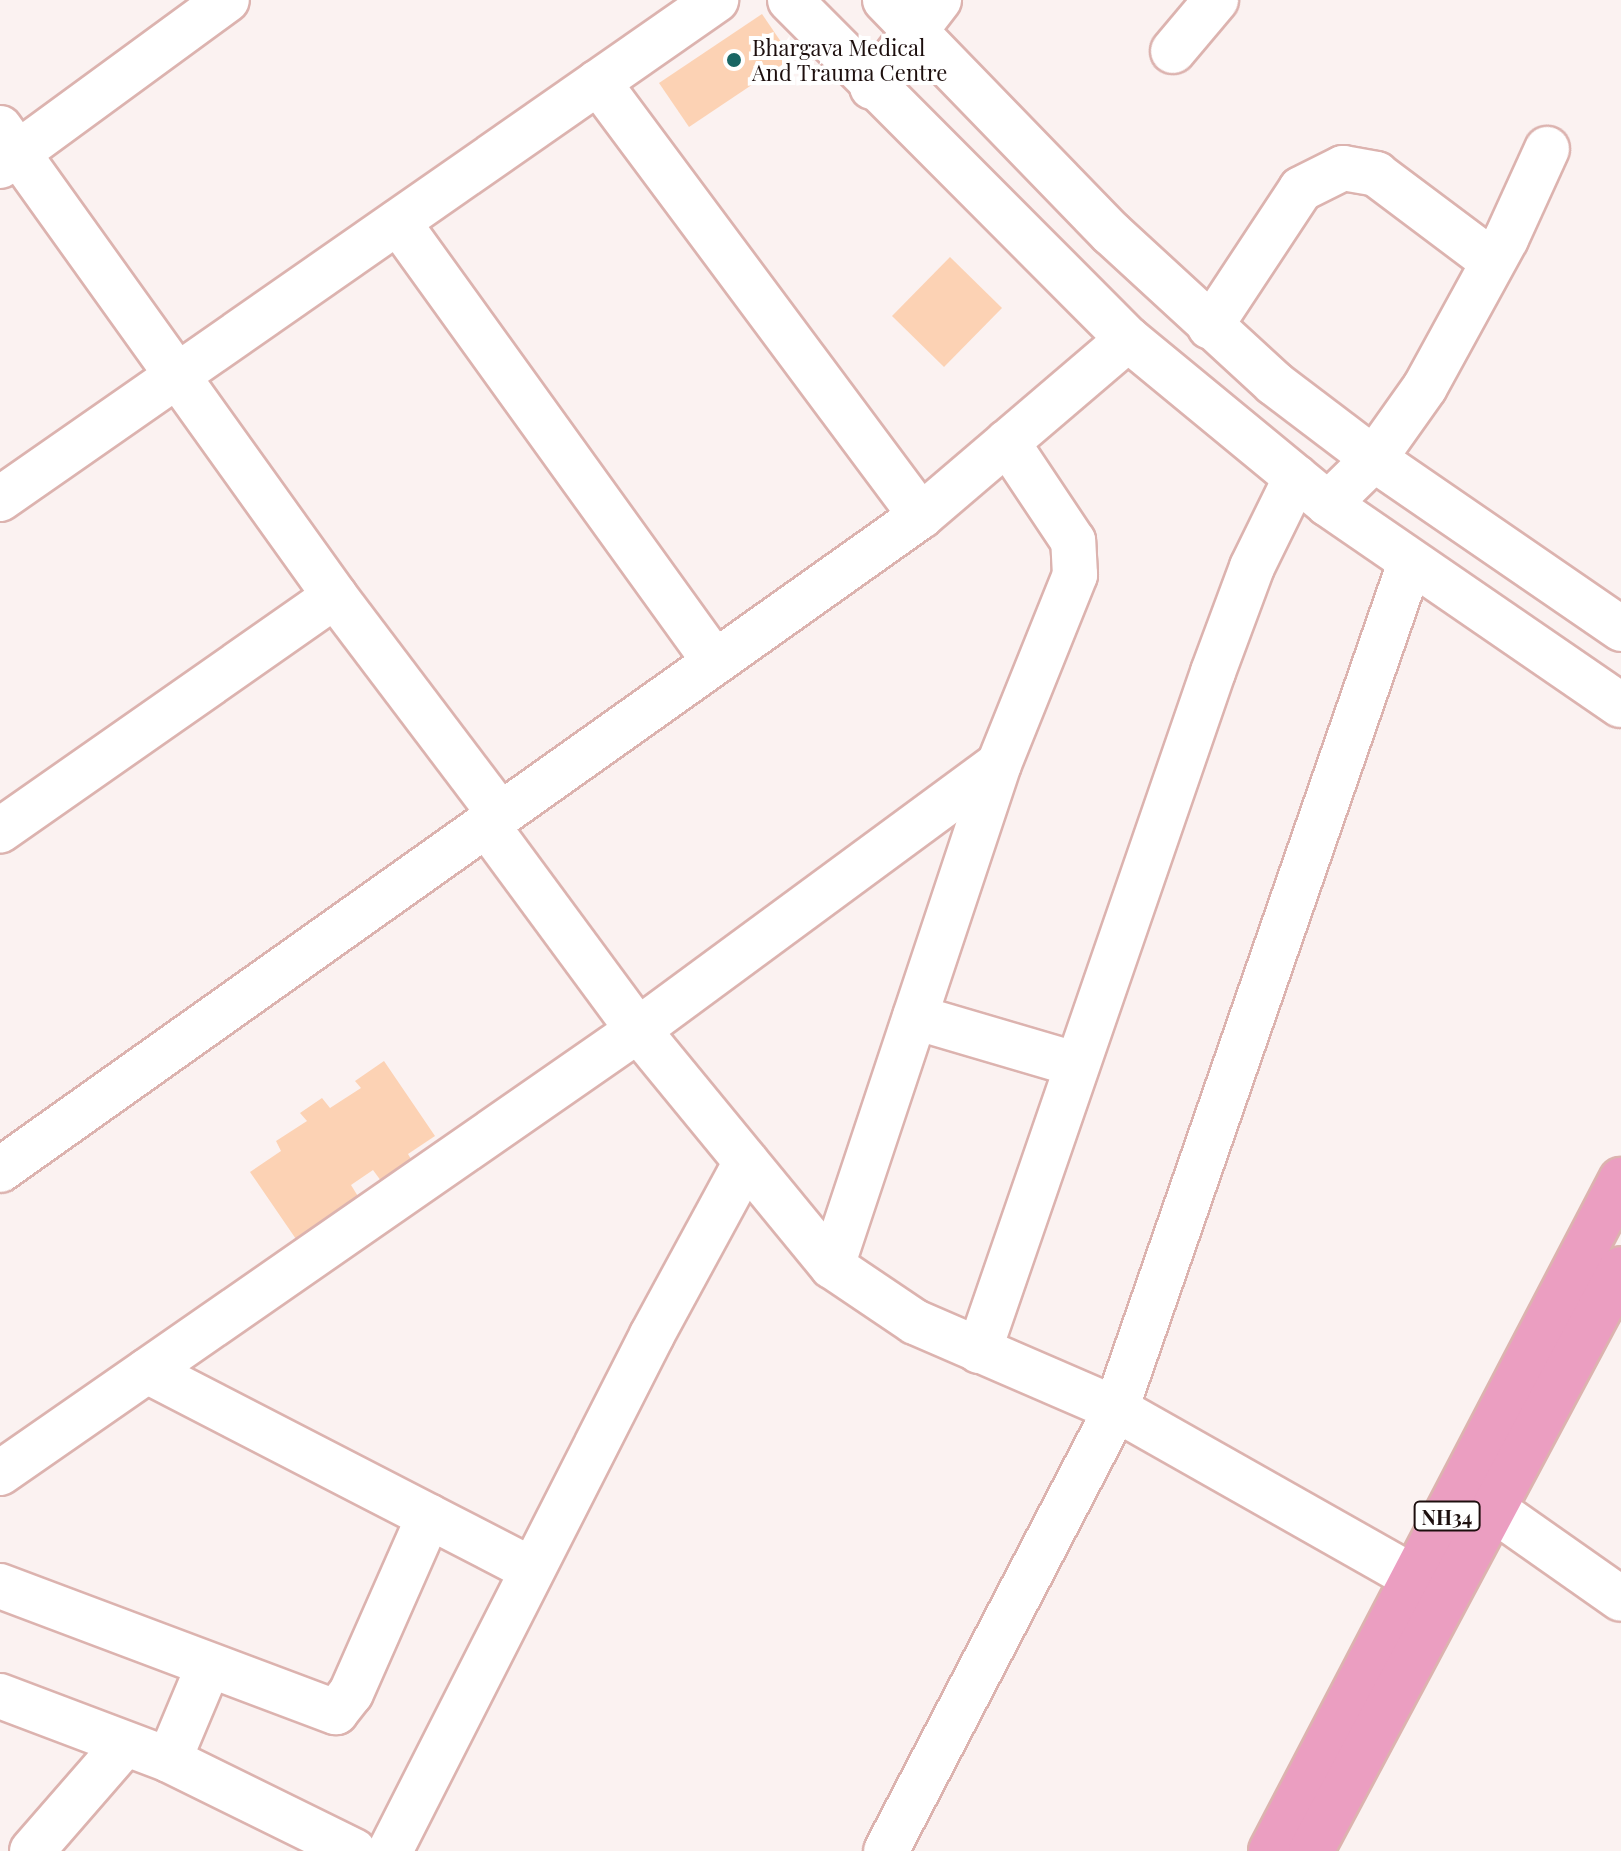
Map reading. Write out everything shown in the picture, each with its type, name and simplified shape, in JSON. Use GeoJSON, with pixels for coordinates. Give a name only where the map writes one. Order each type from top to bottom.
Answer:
{"type":"FeatureCollection","features":[{"type":"Feature","properties":{"kind":"highway","name":"NH34"},"geometry":{"type":"LineString","coordinates":[[1271,1851],[1621,1180]]}},
{"type":"Feature","properties":{"kind":"highway","name":"NH34"},"geometry":{"type":"LineString","coordinates":[[1311,1851],[1621,1269]]}},
{"type":"Feature","properties":{"kind":"street"},"geometry":{"type":"LineString","coordinates":[[227,0],[6,149],[335,596],[638,1030],[832,1266],[915,1322],[1116,1409],[1415,1578]]}},
{"type":"Feature","properties":{"kind":"street"},"geometry":{"type":"LineString","coordinates":[[0,499],[716,0]]}},
{"type":"Feature","properties":{"kind":"street"},"geometry":{"type":"LineString","coordinates":[[790,0],[872,87],[1128,339],[1328,504],[1621,705]]}},
{"type":"Feature","properties":{"kind":"street"},"geometry":{"type":"LineString","coordinates":[[885,0],[927,16],[1111,233],[1210,327],[1374,459],[1621,629]]}},
{"type":"Feature","properties":{"kind":"street"},"geometry":{"type":"LineString","coordinates":[[1173,51],[1216,0]]}},
{"type":"Feature","properties":{"kind":"street"},"geometry":{"type":"LineString","coordinates":[[872,87],[927,16]]}},
{"type":"Feature","properties":{"kind":"street"},"geometry":{"type":"LineString","coordinates":[[598,82],[921,516]]}},
{"type":"Feature","properties":{"kind":"street"},"geometry":{"type":"LineString","coordinates":[[1328,504],[1374,459],[1425,387],[1493,262],[1547,149]]}},
{"type":"Feature","properties":{"kind":"street"},"geometry":{"type":"LineString","coordinates":[[1210,327],[1301,189],[1343,168],[1376,174],[1493,262]]}},
{"type":"Feature","properties":{"kind":"street"},"geometry":{"type":"LineString","coordinates":[[398,222],[715,662]]}},
{"type":"Feature","properties":{"kind":"street"},"geometry":{"type":"LineString","coordinates":[[5,1156],[493,819],[921,516],[1128,339]]}},
{"type":"Feature","properties":{"kind":"street"},"geometry":{"type":"LineString","coordinates":[[832,1266],[999,764],[1075,575],[1073,541],[1007,442]]}},
{"type":"Feature","properties":{"kind":"street"},"geometry":{"type":"LineString","coordinates":[[979,1351],[1075,1064],[1252,567],[1296,477]]}},
{"type":"Feature","properties":{"kind":"street"},"geometry":{"type":"LineString","coordinates":[[886,1851],[1116,1409],[1410,563]]}},
{"type":"Feature","properties":{"kind":"street"},"geometry":{"type":"LineString","coordinates":[[0,831],[335,596]]}},
{"type":"Feature","properties":{"kind":"street"},"geometry":{"type":"LineString","coordinates":[[0,1473],[638,1030],[999,764]]}},
{"type":"Feature","properties":{"kind":"street"},"geometry":{"type":"LineString","coordinates":[[915,1017],[1075,1064]]}},
{"type":"Feature","properties":{"kind":"street"},"geometry":{"type":"LineString","coordinates":[[390,1851],[532,1570],[746,1162]]}},
{"type":"Feature","properties":{"kind":"street"},"geometry":{"type":"LineString","coordinates":[[147,1371],[532,1570]]}},
{"type":"Feature","properties":{"kind":"street"},"geometry":{"type":"LineString","coordinates":[[1493,1509],[1621,1599]]}},
{"type":"Feature","properties":{"kind":"street"},"geometry":{"type":"LineString","coordinates":[[0,1586],[208,1667],[336,1712],[351,1693],[429,1516]]}},
{"type":"Feature","properties":{"kind":"street"},"geometry":{"type":"LineString","coordinates":[[169,1760],[208,1667]]}},
{"type":"Feature","properties":{"kind":"street"},"geometry":{"type":"LineString","coordinates":[[0,1696],[169,1760],[338,1848]]}},
{"type":"Feature","properties":{"kind":"street"},"geometry":{"type":"LineString","coordinates":[[32,1851],[124,1745]]}},
{"type":"Feature","properties":{"kind":"building"},"geometry":{"type":"Polygon","coordinates":[[[762,14],[792,58],[689,127],[659,83],[762,14]]]}},
{"type":"Feature","properties":{"kind":"building"},"geometry":{"type":"Polygon","coordinates":[[[950,257],[1002,308],[944,367],[892,316],[950,257]]]}},
{"type":"Feature","properties":{"kind":"building"},"geometry":{"type":"Polygon","coordinates":[[[384,1061],[435,1136],[408,1154],[414,1164],[384,1185],[373,1170],[351,1185],[364,1206],[298,1242],[250,1172],[281,1151],[276,1141],[307,1121],[300,1113],[322,1098],[330,1108],[361,1088],[355,1081],[384,1061]]]}},
{"type":"Feature","properties":{"kind":"place","name":"Bhargava Medical And Trauma Centre"},"geometry":{"type":"Point","coordinates":[734,60]}}]}
